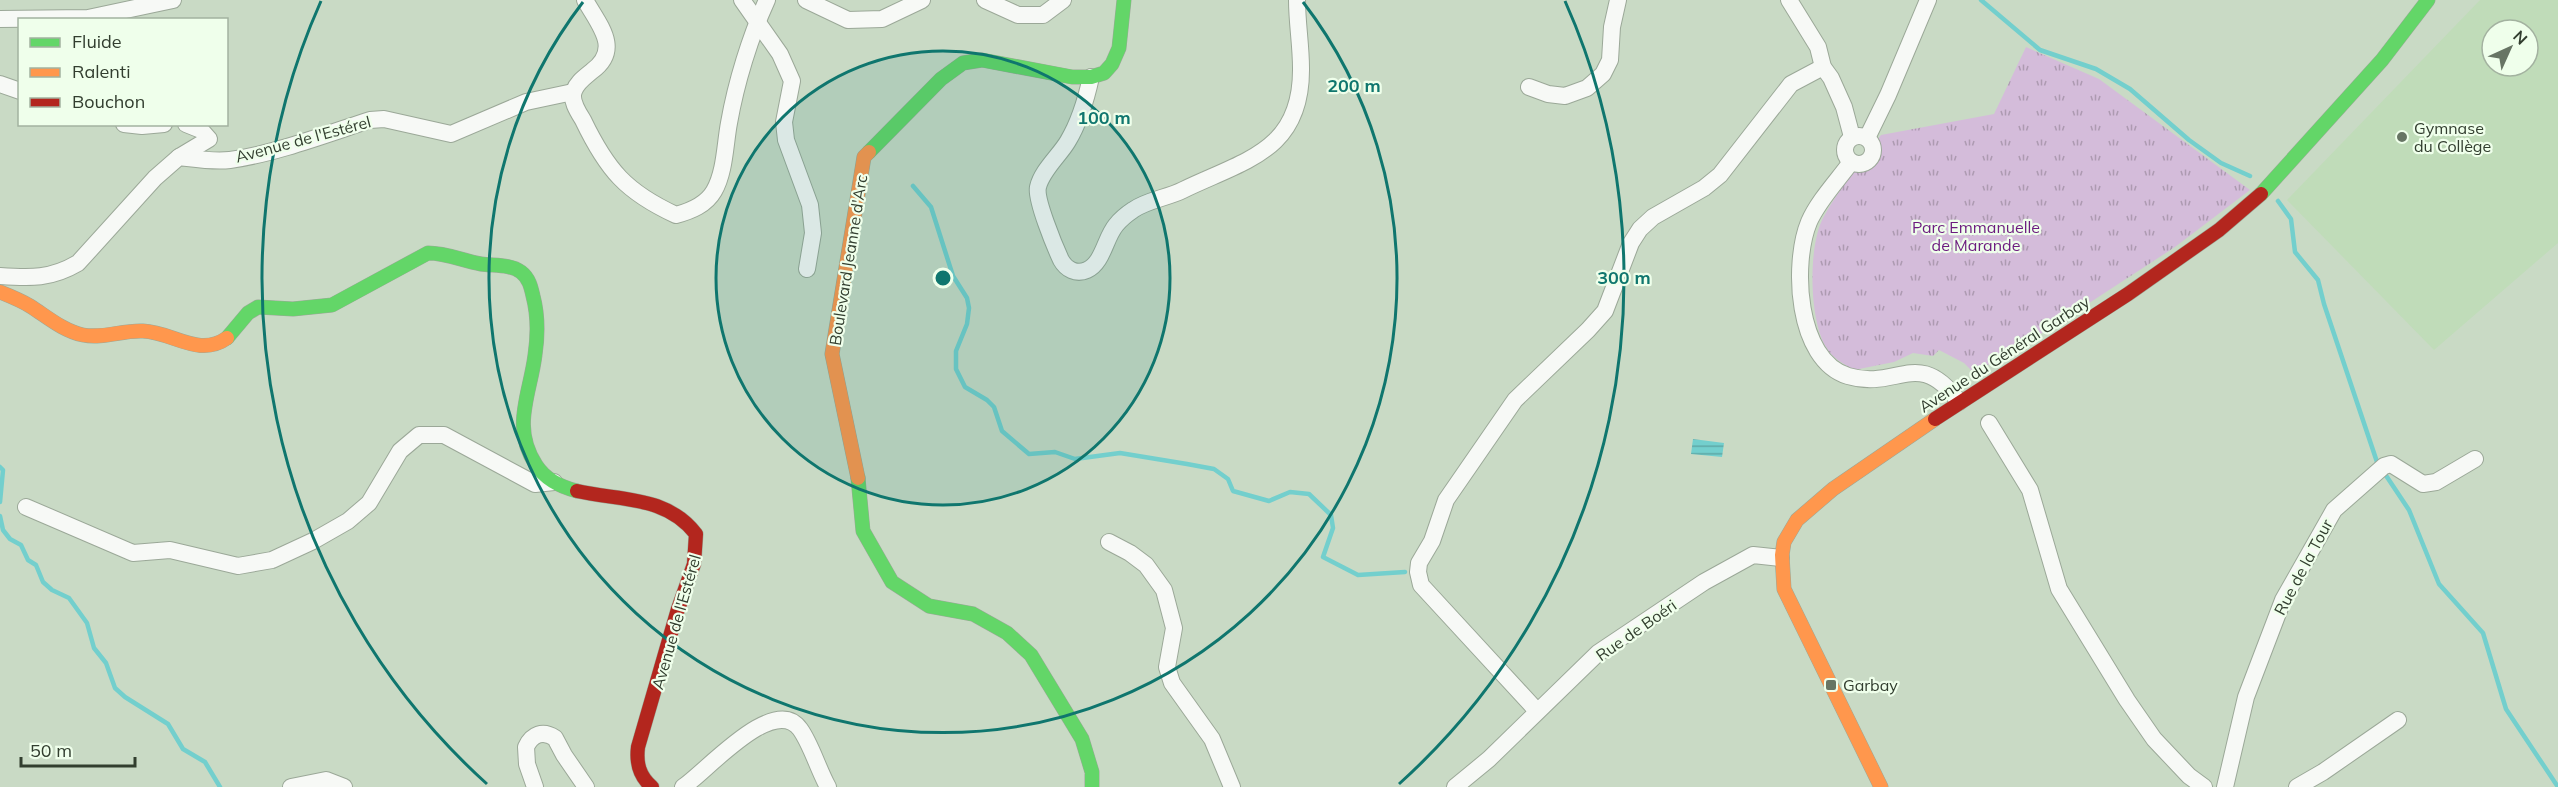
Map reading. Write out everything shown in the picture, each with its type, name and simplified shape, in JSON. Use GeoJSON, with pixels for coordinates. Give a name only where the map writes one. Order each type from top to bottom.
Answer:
{"type":"FeatureCollection","features":[{"type":"Feature","properties":{"kind":"street"},"geometry":{"type":"LineString","coordinates":[[88,18],[173,0]]}},
{"type":"Feature","properties":{"kind":"street"},"geometry":{"type":"LineString","coordinates":[[585,0],[605,36],[608,50],[603,63],[580,80],[573,92],[574,103],[600,155],[622,182],[651,204],[676,215],[694,210],[714,191],[724,157],[738,80],[767,0]]}},
{"type":"Feature","properties":{"kind":"street"},"geometry":{"type":"LineString","coordinates":[[742,0],[780,54],[792,81],[784,122],[786,140],[810,205],[813,233],[807,269]]}},
{"type":"Feature","properties":{"kind":"street"},"geometry":{"type":"LineString","coordinates":[[806,0],[848,20],[882,19],[922,0]]}},
{"type":"Feature","properties":{"kind":"street"},"geometry":{"type":"LineString","coordinates":[[985,0],[1018,15],[1043,15],[1063,0]]}},
{"type":"Feature","properties":{"kind":"street"},"geometry":{"type":"LineString","coordinates":[[1124,0],[1119,48],[1112,64],[1104,73],[1091,77],[1085,105],[1069,139],[1038,187],[1039,198],[1060,257],[1066,268],[1084,272],[1098,260],[1116,224],[1141,204],[1169,197],[1262,153],[1281,137],[1297,109],[1300,89],[1297,0]]}},
{"type":"Feature","properties":{"kind":"street"},"geometry":{"type":"LineString","coordinates":[[1529,87],[1548,94],[1565,96],[1587,88],[1603,74],[1610,60],[1612,27],[1618,0]]}},
{"type":"Feature","properties":{"kind":"street"},"geometry":{"type":"LineString","coordinates":[[1789,0],[1810,31],[1818,47],[1823,67],[1831,78],[1859,137],[1873,146],[1872,155],[1865,162],[1851,162],[1845,156],[1844,147],[1859,137],[1888,95],[1928,0]]}},
{"type":"Feature","properties":{"kind":"street","name":"Avenue du Général Garbay"},"geometry":{"type":"LineString","coordinates":[[1881,787],[1784,589],[1781,558],[1783,540],[1788,530],[1815,502],[1959,402],[2165,269],[2258,198],[2382,60],[2428,0]]}},
{"type":"Feature","properties":{"kind":"street"},"geometry":{"type":"LineString","coordinates":[[0,19],[18,19]]}},
{"type":"Feature","properties":{"kind":"street","name":"Boulevard Jeanne d'Arc"},"geometry":{"type":"LineString","coordinates":[[1091,77],[1072,77],[982,60],[963,63],[941,79],[864,157],[832,354],[858,475],[863,531],[892,582],[929,606],[973,614],[1007,633],[1031,655],[1082,739],[1092,772],[1092,787]]}},
{"type":"Feature","properties":{"kind":"street"},"geometry":{"type":"LineString","coordinates":[[1537,711],[1421,585],[1418,572],[1419,563],[1432,541],[1446,500],[1515,400],[1605,311],[1631,243],[1640,229],[1653,217],[1704,188],[1720,175],[1791,84],[1823,67]]}},
{"type":"Feature","properties":{"kind":"street"},"geometry":{"type":"LineString","coordinates":[[0,84],[18,90]]}},
{"type":"Feature","properties":{"kind":"street","name":"Avenue de l'Estérel"},"geometry":{"type":"LineString","coordinates":[[179,157],[230,160],[334,132],[369,120],[384,118],[451,134],[526,102],[573,92]]}},
{"type":"Feature","properties":{"kind":"street"},"geometry":{"type":"LineString","coordinates":[[0,276],[48,277],[63,272],[78,262],[155,178],[179,157],[209,139],[201,130],[191,126]]}},
{"type":"Feature","properties":{"kind":"street"},"geometry":{"type":"LineString","coordinates":[[1851,162],[1810,220],[1800,254],[1802,295],[1808,332],[1827,364],[1845,375],[1863,380],[1886,379],[1915,371],[1924,373],[1949,389],[1959,402]]}},
{"type":"Feature","properties":{"kind":"street","name":"Avenue de l'Estérel"},"geometry":{"type":"LineString","coordinates":[[0,292],[27,304],[68,330],[83,335],[110,336],[124,332],[144,331],[206,347],[220,343],[230,336],[248,313],[258,307],[293,309],[332,305],[428,253],[442,252],[521,272],[528,281],[534,297],[537,335],[523,431],[528,453],[539,470],[554,482],[574,492],[655,506],[675,513],[696,534],[698,550],[692,574],[679,607],[668,652],[639,743],[637,761],[643,781],[652,787]]}},
{"type":"Feature","properties":{"kind":"street"},"geometry":{"type":"LineString","coordinates":[[1989,423],[2030,490],[2059,589],[2127,700],[2154,738],[2189,776],[2204,787]]}},
{"type":"Feature","properties":{"kind":"street"},"geometry":{"type":"LineString","coordinates":[[26,507],[77,531],[133,553],[170,550],[238,566],[272,560],[313,541],[348,521],[369,503],[400,451],[418,435],[444,435],[535,484],[554,482]]}},
{"type":"Feature","properties":{"kind":"street","name":"Rue de la Tour"},"geometry":{"type":"LineString","coordinates":[[2224,787],[2246,698],[2283,600],[2334,510],[2380,468],[2391,464],[2422,484],[2436,482],[2475,459]]}},
{"type":"Feature","properties":{"kind":"street"},"geometry":{"type":"LineString","coordinates":[[1109,542],[1146,565],[1164,590],[1174,628],[1167,667],[1172,683],[1212,739],[1232,787]]}},
{"type":"Feature","properties":{"kind":"street","name":"Rue de Boéri"},"geometry":{"type":"LineString","coordinates":[[1455,787],[1489,759],[1598,653],[1704,582],[1753,555],[1781,558]]}},
{"type":"Feature","properties":{"kind":"street"},"geometry":{"type":"LineString","coordinates":[[683,787],[754,728],[771,720],[786,719],[799,727],[828,787]]}},
{"type":"Feature","properties":{"kind":"street"},"geometry":{"type":"LineString","coordinates":[[2296,787],[2323,772],[2398,720]]}},
{"type":"Feature","properties":{"kind":"street"},"geometry":{"type":"LineString","coordinates":[[535,787],[527,764],[526,747],[536,735],[544,733],[555,738],[568,763],[586,787]]}},
{"type":"Feature","properties":{"kind":"street"},"geometry":{"type":"LineString","coordinates":[[291,787],[326,780],[344,787]]}},
{"type":"Feature","properties":{"kind":"shaded area"},"geometry":{"type":"Polygon","coordinates":[[[2480,0],[2558,0],[2558,243],[2434,350],[2287,200],[2480,0]]]}},
{"type":"Feature","properties":{"kind":"green space","name":"Parc Emmanuelle de Marande"},"geometry":{"type":"Polygon","coordinates":[[[2026,47],[2099,79],[2250,190],[2175,247],[2054,326],[1974,373],[1964,363],[1939,350],[1933,356],[1913,353],[1894,362],[1854,370],[1838,360],[1826,347],[1816,319],[1812,283],[1813,264],[1818,231],[1823,218],[1843,186],[1881,135],[1994,114],[2026,47]]]}},
{"type":"Feature","properties":{"kind":"water"},"geometry":{"type":"Polygon","coordinates":[[[1693,439],[1724,443],[1722,457],[1691,454],[1693,439]]]}},
{"type":"Feature","properties":{"kind":"waterway"},"geometry":{"type":"LineString","coordinates":[[1981,0],[2040,50],[2096,69],[2130,89],[2189,140],[2221,163],[2250,176]]}},
{"type":"Feature","properties":{"kind":"waterway"},"geometry":{"type":"LineString","coordinates":[[913,186],[931,207],[953,276],[967,298],[969,308],[967,324],[956,351],[956,369],[965,387],[994,407],[1002,431],[1029,454],[1055,452],[1075,459],[1120,453],[1214,469],[1228,479],[1233,491],[1269,501],[1290,492],[1309,494],[1331,515],[1333,528],[1323,557],[1358,575],[1405,572]]}},
{"type":"Feature","properties":{"kind":"waterway"},"geometry":{"type":"LineString","coordinates":[[2278,201],[2291,219],[2295,252],[2318,280],[2377,462],[2409,510],[2439,584],[2483,633],[2506,709],[2558,787]]}},
{"type":"Feature","properties":{"kind":"waterway"},"geometry":{"type":"LineString","coordinates":[[0,467],[3,470],[0,502]]}},
{"type":"Feature","properties":{"kind":"waterway"},"geometry":{"type":"LineString","coordinates":[[0,516],[3,530],[10,539],[21,545],[28,560],[36,565],[43,582],[52,590],[69,598],[87,623],[94,648],[106,663],[115,688],[125,697],[168,724],[183,749],[205,762],[220,787]]}},
{"type":"Feature","properties":{"kind":"traffic: fast"},"geometry":{"type":"LineString","coordinates":[[869,152],[941,79],[963,63],[982,60],[1072,77],[1091,77],[1104,73],[1112,64],[1119,48],[1124,0]]}},
{"type":"Feature","properties":{"kind":"traffic: fast"},"geometry":{"type":"LineString","coordinates":[[2261,194],[2382,60],[2428,0]]}},
{"type":"Feature","properties":{"kind":"traffic: fast"},"geometry":{"type":"LineString","coordinates":[[227,338],[248,313],[258,307],[293,309],[332,305],[428,253],[517,269],[526,277],[530,286],[535,303],[537,325],[535,355],[524,411],[525,437],[536,465],[544,474],[559,485],[577,491]]}},
{"type":"Feature","properties":{"kind":"traffic: fast"},"geometry":{"type":"LineString","coordinates":[[858,478],[863,531],[892,582],[929,606],[973,614],[1007,633],[1031,655],[1082,739],[1092,772],[1092,787]]}},
{"type":"Feature","properties":{"kind":"traffic: slow"},"geometry":{"type":"LineString","coordinates":[[858,478],[832,354],[864,157],[869,152]]}},
{"type":"Feature","properties":{"kind":"traffic: slow"},"geometry":{"type":"LineString","coordinates":[[0,292],[26,304],[62,327],[83,335],[98,336],[143,331],[154,332],[196,345],[217,343],[227,338]]}},
{"type":"Feature","properties":{"kind":"traffic: slow"},"geometry":{"type":"LineString","coordinates":[[1881,787],[1784,589],[1782,555],[1784,542],[1797,520],[1833,489],[1935,419]]}},
{"type":"Feature","properties":{"kind":"traffic: jam"},"geometry":{"type":"LineString","coordinates":[[1935,419],[2128,294],[2219,230],[2261,194]]}},
{"type":"Feature","properties":{"kind":"traffic: jam"},"geometry":{"type":"LineString","coordinates":[[577,491],[657,506],[684,521],[696,534],[694,564],[678,609],[638,747],[639,769],[652,787]]}},
{"type":"Feature","properties":{"kind":"place","name":"Gymnase du Collège"},"geometry":{"type":"Point","coordinates":[2402,137]}},
{"type":"Feature","properties":{"kind":"place","name":"Garbay"},"geometry":{"type":"Point","coordinates":[1831,685]}}]}
